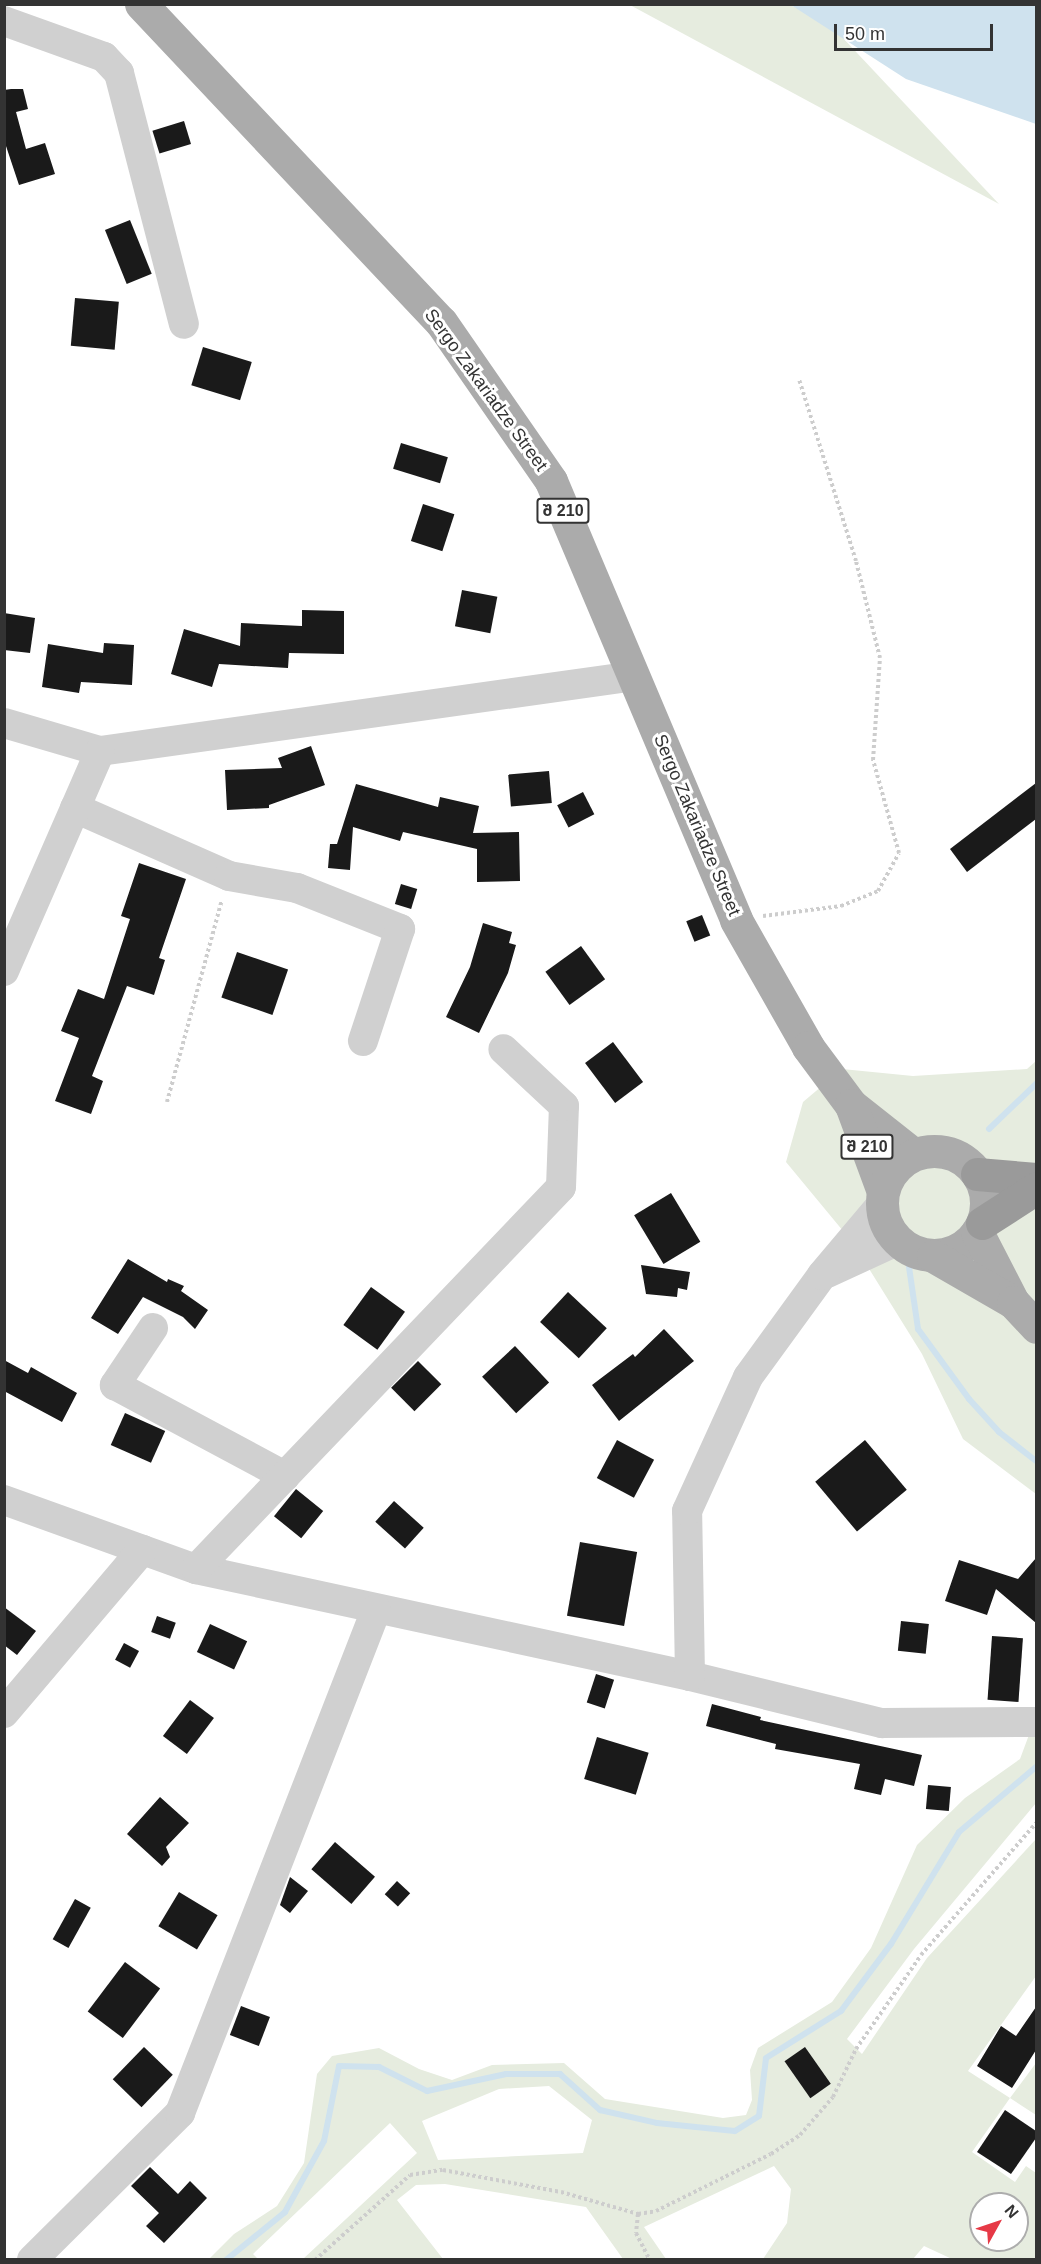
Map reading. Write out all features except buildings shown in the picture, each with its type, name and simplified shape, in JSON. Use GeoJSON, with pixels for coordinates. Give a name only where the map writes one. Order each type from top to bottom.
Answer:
{"type":"FeatureCollection","features":[{"type":"Feature","properties":{"kind":"highway"},"geometry":{"type":"LineString","coordinates":[[977,1174],[1036,1179]]}},
{"type":"Feature","properties":{"kind":"highway"},"geometry":{"type":"LineString","coordinates":[[980,1228],[1036,1188]]}},
{"type":"Feature","properties":{"kind":"main road","name":"Sergo Zakariadze Street"},"geometry":{"type":"LineString","coordinates":[[141,4],[441,322],[551,481],[736,920],[808,1047],[851,1105],[913,1154]]}},
{"type":"Feature","properties":{"kind":"main road","name":"Sergo Zakariadze Street"},"geometry":{"type":"LineString","coordinates":[[851,1105],[882,1197]]}},
{"type":"Feature","properties":{"kind":"main road"},"geometry":{"type":"LineString","coordinates":[[933,1256],[958,1250],[980,1228],[986,1198],[977,1174],[948,1152],[913,1154],[893,1168],[882,1197],[885,1225],[897,1241],[914,1252],[933,1256],[1014,1302]]}},
{"type":"Feature","properties":{"kind":"main road"},"geometry":{"type":"LineString","coordinates":[[980,1228],[1014,1302],[1036,1327]]}},
{"type":"Feature","properties":{"kind":"street"},"geometry":{"type":"LineString","coordinates":[[4,21],[104,57],[119,73],[184,324]]}},
{"type":"Feature","properties":{"kind":"street"},"geometry":{"type":"LineString","coordinates":[[4,723],[100,751],[634,676]]}},
{"type":"Feature","properties":{"kind":"street"},"geometry":{"type":"LineString","coordinates":[[4,971],[100,751]]}},
{"type":"Feature","properties":{"kind":"street"},"geometry":{"type":"LineString","coordinates":[[75,808],[229,876],[297,888],[400,929],[363,1041]]}},
{"type":"Feature","properties":{"kind":"street"},"geometry":{"type":"LineString","coordinates":[[196,1569],[561,1187],[564,1106],[503,1049]]}},
{"type":"Feature","properties":{"kind":"street"},"geometry":{"type":"LineString","coordinates":[[690,1676],[687,1511],[748,1377],[882,1197]]}},
{"type":"Feature","properties":{"kind":"street"},"geometry":{"type":"LineString","coordinates":[[822,1275],[897,1241]]}},
{"type":"Feature","properties":{"kind":"street"},"geometry":{"type":"LineString","coordinates":[[153,1328],[115,1385],[285,1476]]}},
{"type":"Feature","properties":{"kind":"street"},"geometry":{"type":"LineString","coordinates":[[4,1500],[196,1569],[376,1610],[690,1676],[882,1723],[1036,1722]]}},
{"type":"Feature","properties":{"kind":"street"},"geometry":{"type":"LineString","coordinates":[[4,1713],[142,1551]]}},
{"type":"Feature","properties":{"kind":"street"},"geometry":{"type":"LineString","coordinates":[[32,2259],[180,2113],[376,1610]]}},
{"type":"Feature","properties":{"kind":"path"},"geometry":{"type":"LineString","coordinates":[[736,920],[841,906],[878,891],[899,853],[873,760],[880,657],[856,561],[799,379]]}},
{"type":"Feature","properties":{"kind":"path"},"geometry":{"type":"LineString","coordinates":[[167,1102],[229,876]]}},
{"type":"Feature","properties":{"kind":"path"},"geometry":{"type":"LineString","coordinates":[[315,2259],[410,2175],[443,2170],[561,2192],[638,2214],[656,2211],[719,2181],[800,2135],[833,2097],[856,2049],[921,1955],[1036,1823]]}},
{"type":"Feature","properties":{"kind":"path"},"geometry":{"type":"LineString","coordinates":[[638,2214],[636,2233],[650,2259]]}},
{"type":"Feature","properties":{"kind":"shaded area"},"geometry":{"type":"Polygon","coordinates":[[[630,5],[790,5],[827,21],[999,204],[630,5]]]}},
{"type":"Feature","properties":{"kind":"shaded area"},"geometry":{"type":"Polygon","coordinates":[[[1036,1061],[1036,1494],[963,1439],[922,1354],[853,1243],[786,1162],[803,1102],[842,1069],[913,1076],[1027,1069],[1036,1061]]]}},
{"type":"Feature","properties":{"kind":"shaded area"},"geometry":{"type":"Polygon","coordinates":[[[1036,1716],[1036,1803],[914,1949],[847,2039],[862,2054],[927,1958],[1036,1839],[1036,1976],[968,2071],[1010,2098],[972,2152],[1015,2182],[1026,2166],[1036,2173],[1036,2259],[952,2259],[924,2246],[913,2259],[763,2259],[787,2223],[791,2189],[774,2166],[644,2227],[666,2259],[623,2259],[586,2207],[445,2184],[416,2185],[397,2200],[443,2259],[303,2259],[417,2153],[390,2123],[253,2254],[258,2259],[208,2260],[234,2234],[277,2206],[304,2163],[317,2074],[332,2056],[379,2048],[419,2069],[452,2080],[492,2065],[564,2063],[605,2099],[723,2118],[746,2115],[752,2100],[750,2070],[758,2048],[832,2002],[871,1948],[917,1845],[965,1798],[1020,1759],[1036,1716]],[[549,2086],[499,2089],[422,2121],[438,2160],[583,2153],[592,2120],[549,2086]]]}},
{"type":"Feature","properties":{"kind":"shaded area"},"geometry":{"type":"Polygon","coordinates":[[[1036,2063],[1036,2115],[1010,2098],[1036,2063]]]}},
{"type":"Feature","properties":{"kind":"water"},"geometry":{"type":"Polygon","coordinates":[[[791,5],[1036,5],[1036,124],[906,79],[791,5]]]}},
{"type":"Feature","properties":{"kind":"waterway"},"geometry":{"type":"LineString","coordinates":[[989,1129],[1036,1084]]}},
{"type":"Feature","properties":{"kind":"waterway"},"geometry":{"type":"LineString","coordinates":[[909,1267],[918,1329],[969,1399],[999,1432],[1036,1461]]}},
{"type":"Feature","properties":{"kind":"waterway"},"geometry":{"type":"LineString","coordinates":[[226,2260],[285,2212],[324,2141],[339,2066],[379,2067],[427,2091],[506,2074],[560,2074],[600,2110],[657,2123],[735,2131],[759,2116],[766,2058],[841,2011],[891,1944],[959,1832],[1036,1767]]}}]}
